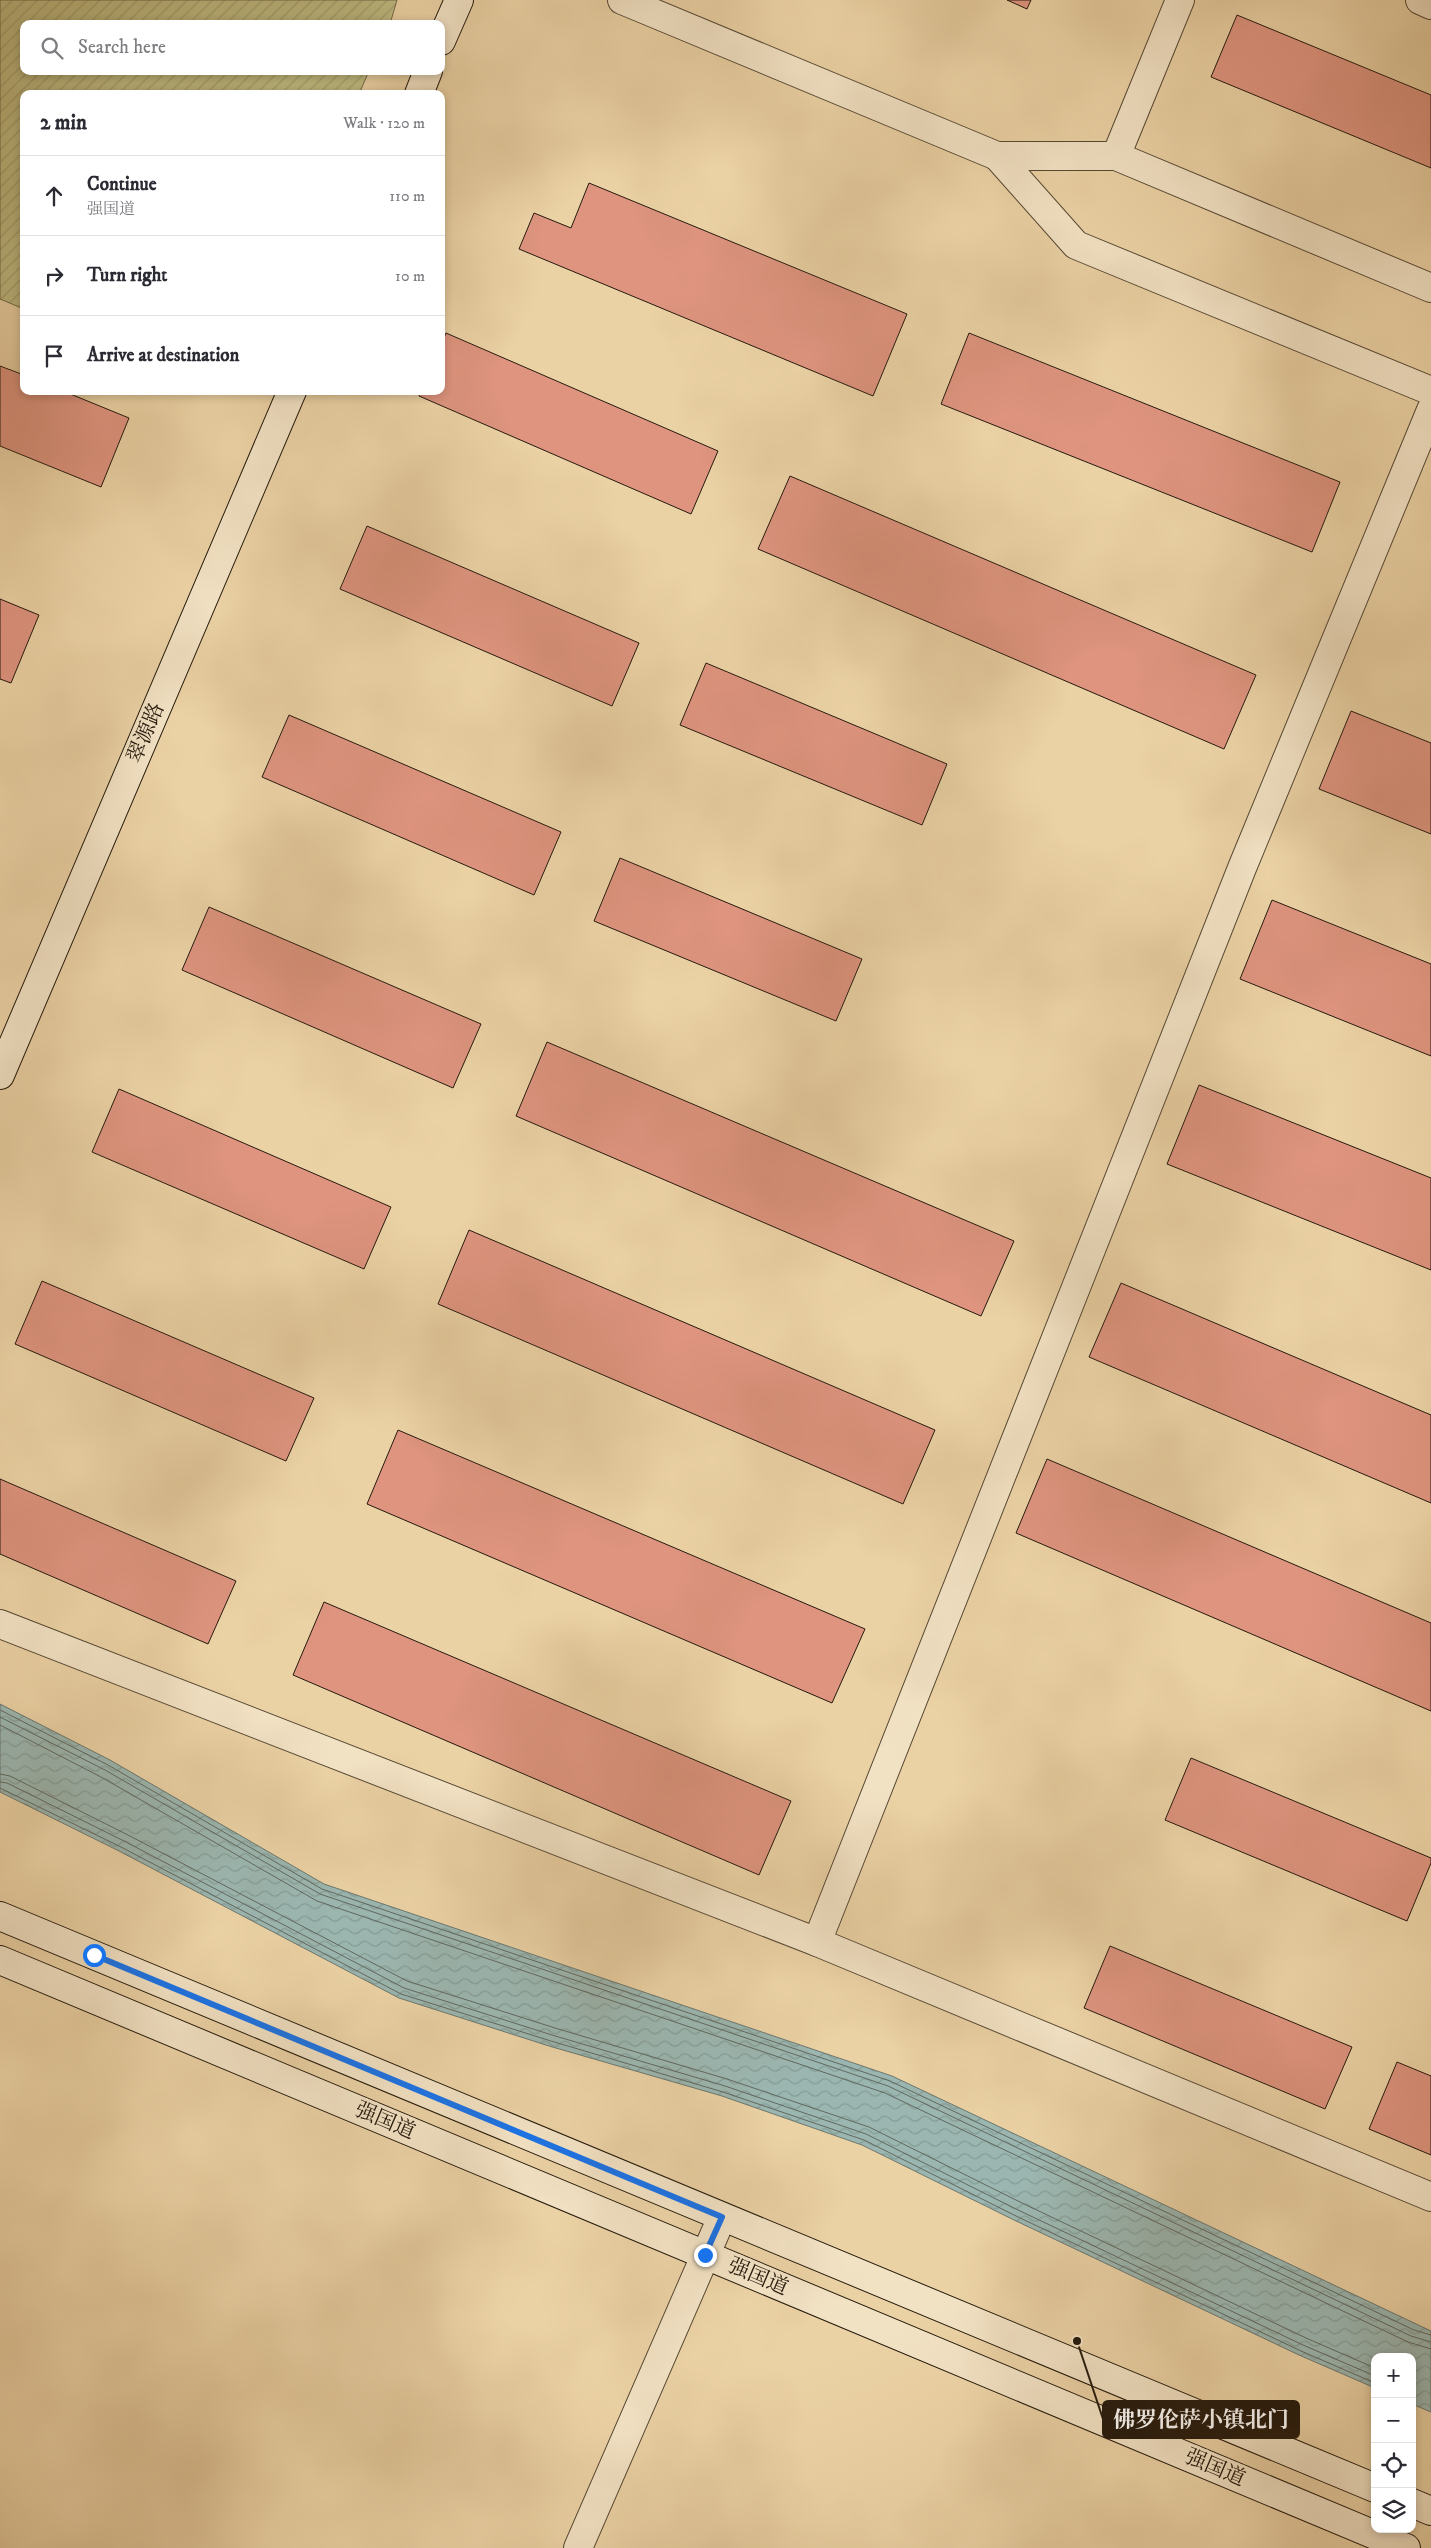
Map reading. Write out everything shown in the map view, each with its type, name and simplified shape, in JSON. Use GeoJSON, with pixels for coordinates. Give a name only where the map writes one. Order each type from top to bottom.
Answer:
{"type":"FeatureCollection","features":[{"type":"Feature","properties":{"kind":"street"},"geometry":{"type":"LineString","coordinates":[[445,32],[459,0]]}},
{"type":"Feature","properties":{"kind":"street"},"geometry":{"type":"LineString","coordinates":[[622,0],[997,156],[1116,156],[1431,288]]}},
{"type":"Feature","properties":{"kind":"street"},"geometry":{"type":"LineString","coordinates":[[1116,156],[1180,0]]}},
{"type":"Feature","properties":{"kind":"street"},"geometry":{"type":"LineString","coordinates":[[1420,0],[1431,5]]}},
{"type":"Feature","properties":{"kind":"street"},"geometry":{"type":"LineString","coordinates":[[421,90],[426,75]]}},
{"type":"Feature","properties":{"kind":"street"},"geometry":{"type":"LineString","coordinates":[[997,156],[1076,245],[1431,391]]}},
{"type":"Feature","properties":{"kind":"street","name":"翠源路"},"geometry":{"type":"LineString","coordinates":[[0,1075],[290,395]]}},
{"type":"Feature","properties":{"kind":"street"},"geometry":{"type":"LineString","coordinates":[[817,1942],[1242,868],[1431,410]]}},
{"type":"Feature","properties":{"kind":"street"},"geometry":{"type":"LineString","coordinates":[[0,1624],[817,1942],[1431,2197]]}},
{"type":"Feature","properties":{"kind":"street","name":"强国道"},"geometry":{"type":"LineString","coordinates":[[0,1916],[1371,2486]]}},
{"type":"Feature","properties":{"kind":"street","name":"强国道"},"geometry":{"type":"LineString","coordinates":[[0,1960],[1406,2548]]}},
{"type":"Feature","properties":{"kind":"street"},"geometry":{"type":"LineString","coordinates":[[578,2548],[722,2217]]}},
{"type":"Feature","properties":{"kind":"street"},"geometry":{"type":"LineString","coordinates":[[1416,2505],[1431,2511]]}},
{"type":"Feature","properties":{"kind":"shaded area"},"geometry":{"type":"Polygon","coordinates":[[[0,0],[397,0],[391,20],[20,20],[20,75],[367,75],[361,90],[20,90],[20,307],[0,299],[0,0]]]}},
{"type":"Feature","properties":{"kind":"water"},"geometry":{"type":"Polygon","coordinates":[[[0,1704],[110,1760],[324,1884],[892,2076],[1431,2331],[1431,2412],[1416,2406],[1416,2353],[1371,2353],[1371,2386],[1299,2355],[1014,2220],[862,2145],[722,2096],[549,2046],[399,1998],[119,1851],[0,1792],[0,1704]]]}},
{"type":"Feature","properties":{"kind":"building"},"geometry":{"type":"Polygon","coordinates":[[[1007,0],[1031,0],[1027,9],[1007,0]]]}},
{"type":"Feature","properties":{"kind":"building"},"geometry":{"type":"Polygon","coordinates":[[[1237,15],[1431,95],[1431,168],[1211,77],[1237,15]]]}},
{"type":"Feature","properties":{"kind":"building"},"geometry":{"type":"Polygon","coordinates":[[[589,183],[907,314],[873,396],[519,249],[534,213],[571,228],[589,183]]]}},
{"type":"Feature","properties":{"kind":"building"},"geometry":{"type":"Polygon","coordinates":[[[446,333],[718,451],[691,514],[419,396],[445,395],[446,333]]]}},
{"type":"Feature","properties":{"kind":"building"},"geometry":{"type":"Polygon","coordinates":[[[969,333],[1340,482],[1312,552],[941,404],[969,333]]]}},
{"type":"Feature","properties":{"kind":"building"},"geometry":{"type":"Polygon","coordinates":[[[0,366],[20,374],[20,395],[73,395],[129,418],[101,487],[0,446],[0,366]]]}},
{"type":"Feature","properties":{"kind":"building"},"geometry":{"type":"Polygon","coordinates":[[[790,476],[1256,675],[1224,749],[758,549],[790,476]]]}},
{"type":"Feature","properties":{"kind":"building"},"geometry":{"type":"Polygon","coordinates":[[[367,526],[639,643],[612,706],[340,589],[367,526]]]}},
{"type":"Feature","properties":{"kind":"building"},"geometry":{"type":"Polygon","coordinates":[[[0,599],[39,615],[11,683],[0,679],[0,599]]]}},
{"type":"Feature","properties":{"kind":"building"},"geometry":{"type":"Polygon","coordinates":[[[706,663],[947,764],[922,825],[680,725],[706,663]]]}},
{"type":"Feature","properties":{"kind":"building"},"geometry":{"type":"Polygon","coordinates":[[[1351,711],[1431,743],[1431,834],[1319,789],[1351,711]]]}},
{"type":"Feature","properties":{"kind":"building"},"geometry":{"type":"Polygon","coordinates":[[[289,715],[561,832],[534,895],[262,777],[289,715]]]}},
{"type":"Feature","properties":{"kind":"building"},"geometry":{"type":"Polygon","coordinates":[[[620,858],[862,959],[836,1021],[594,921],[620,858]]]}},
{"type":"Feature","properties":{"kind":"building"},"geometry":{"type":"Polygon","coordinates":[[[1272,900],[1431,964],[1431,1056],[1240,979],[1272,900]]]}},
{"type":"Feature","properties":{"kind":"building"},"geometry":{"type":"Polygon","coordinates":[[[209,907],[481,1024],[453,1088],[182,970],[209,907]]]}},
{"type":"Feature","properties":{"kind":"building"},"geometry":{"type":"Polygon","coordinates":[[[547,1042],[1014,1241],[981,1316],[516,1116],[547,1042]]]}},
{"type":"Feature","properties":{"kind":"building"},"geometry":{"type":"Polygon","coordinates":[[[1199,1085],[1431,1178],[1431,1270],[1167,1164],[1199,1085]]]}},
{"type":"Feature","properties":{"kind":"building"},"geometry":{"type":"Polygon","coordinates":[[[119,1089],[391,1207],[364,1269],[92,1152],[119,1089]]]}},
{"type":"Feature","properties":{"kind":"building"},"geometry":{"type":"Polygon","coordinates":[[[469,1230],[935,1430],[903,1504],[438,1304],[469,1230]]]}},
{"type":"Feature","properties":{"kind":"building"},"geometry":{"type":"Polygon","coordinates":[[[42,1281],[314,1398],[286,1461],[15,1344],[42,1281]]]}},
{"type":"Feature","properties":{"kind":"building"},"geometry":{"type":"Polygon","coordinates":[[[1121,1283],[1431,1415],[1431,1503],[1089,1357],[1121,1283]]]}},
{"type":"Feature","properties":{"kind":"building"},"geometry":{"type":"Polygon","coordinates":[[[398,1430],[865,1629],[832,1703],[367,1504],[398,1430]]]}},
{"type":"Feature","properties":{"kind":"building"},"geometry":{"type":"Polygon","coordinates":[[[1047,1459],[1431,1623],[1431,1711],[1016,1533],[1047,1459]]]}},
{"type":"Feature","properties":{"kind":"building"},"geometry":{"type":"Polygon","coordinates":[[[0,1479],[236,1581],[208,1644],[0,1554],[0,1479]]]}},
{"type":"Feature","properties":{"kind":"building"},"geometry":{"type":"Polygon","coordinates":[[[324,1602],[791,1801],[759,1875],[293,1675],[324,1602]]]}},
{"type":"Feature","properties":{"kind":"building"},"geometry":{"type":"Polygon","coordinates":[[[1191,1758],[1431,1858],[1431,1863],[1407,1921],[1165,1820],[1191,1758]]]}},
{"type":"Feature","properties":{"kind":"building"},"geometry":{"type":"Polygon","coordinates":[[[1110,1946],[1352,2047],[1325,2109],[1084,2008],[1110,1946]]]}},
{"type":"Feature","properties":{"kind":"building"},"geometry":{"type":"Polygon","coordinates":[[[1397,2062],[1431,2076],[1431,2155],[1369,2129],[1397,2062]]]}},
{"type":"Feature","properties":{"kind":"place","name":"佛罗伦萨小镇北门"},"geometry":{"type":"Point","coordinates":[1077,2341]}},
{"type":"Feature","properties":{"kind":"route"},"geometry":{"type":"LineString","coordinates":[[94,1955],[722,2217],[705,2255]]}}]}
